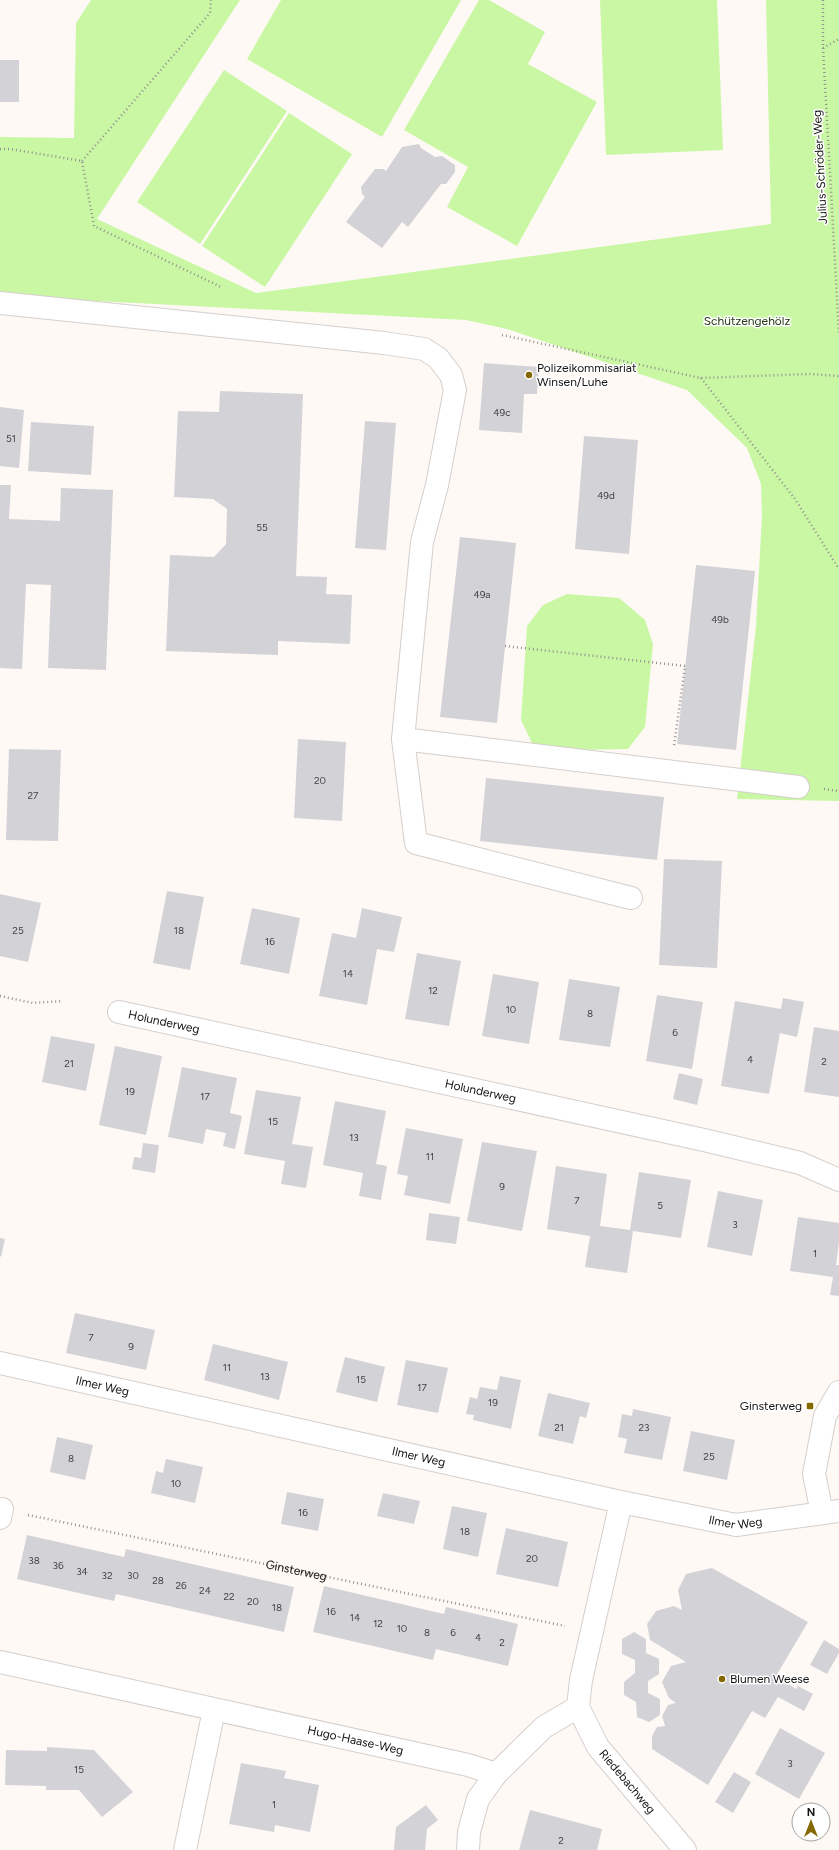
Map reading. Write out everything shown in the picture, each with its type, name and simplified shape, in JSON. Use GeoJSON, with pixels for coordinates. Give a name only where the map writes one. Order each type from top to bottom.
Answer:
{"type":"FeatureCollection","features":[{"type":"Feature","properties":{"kind":"street"},"geometry":{"type":"LineString","coordinates":[[0,303],[384,343],[424,349],[438,358],[451,375],[455,390],[437,485],[422,542],[403,739],[416,843],[631,898]]}},
{"type":"Feature","properties":{"kind":"street"},"geometry":{"type":"LineString","coordinates":[[403,739],[798,787]]}},
{"type":"Feature","properties":{"kind":"street","name":"Holunderweg"},"geometry":{"type":"LineString","coordinates":[[119,1012],[704,1140],[800,1163],[839,1180]]}},
{"type":"Feature","properties":{"kind":"street","name":"Ilmer Weg"},"geometry":{"type":"LineString","coordinates":[[0,1362],[621,1502],[736,1525],[830,1512]]}},
{"type":"Feature","properties":{"kind":"street"},"geometry":{"type":"LineString","coordinates":[[830,1512],[814,1474],[825,1416],[839,1392]]}},
{"type":"Feature","properties":{"kind":"street"},"geometry":{"type":"LineString","coordinates":[[468,1850],[469,1832],[478,1799],[496,1774],[544,1727],[578,1707],[581,1680],[591,1632],[621,1502]]}},
{"type":"Feature","properties":{"kind":"street","name":"Hugo-Haase-Weg"},"geometry":{"type":"LineString","coordinates":[[0,1662],[214,1710],[468,1764],[496,1774]]}},
{"type":"Feature","properties":{"kind":"street","name":"Riedebachweg"},"geometry":{"type":"LineString","coordinates":[[578,1707],[598,1747],[685,1850]]}},
{"type":"Feature","properties":{"kind":"street"},"geometry":{"type":"LineString","coordinates":[[185,1850],[214,1710]]}},
{"type":"Feature","properties":{"kind":"path"},"geometry":{"type":"LineString","coordinates":[[82,161],[210,13],[211,0]]}},
{"type":"Feature","properties":{"kind":"path","name":"Julius-Schröder-Weg"},"geometry":{"type":"LineString","coordinates":[[823,0],[823,48],[839,334]]}},
{"type":"Feature","properties":{"kind":"path"},"geometry":{"type":"LineString","coordinates":[[823,48],[839,39]]}},
{"type":"Feature","properties":{"kind":"path"},"geometry":{"type":"LineString","coordinates":[[0,149],[10,149],[82,161]]}},
{"type":"Feature","properties":{"kind":"path"},"geometry":{"type":"LineString","coordinates":[[82,161],[94,226],[221,287]]}},
{"type":"Feature","properties":{"kind":"path"},"geometry":{"type":"LineString","coordinates":[[502,335],[701,378],[809,374],[839,376]]}},
{"type":"Feature","properties":{"kind":"path"},"geometry":{"type":"LineString","coordinates":[[701,378],[795,499],[839,569]]}},
{"type":"Feature","properties":{"kind":"path"},"geometry":{"type":"LineString","coordinates":[[505,646],[685,666],[670,771]]}},
{"type":"Feature","properties":{"kind":"path"},"geometry":{"type":"LineString","coordinates":[[0,996],[33,1003],[62,1001]]}},
{"type":"Feature","properties":{"kind":"path","name":"Ginsterweg"},"geometry":{"type":"LineString","coordinates":[[1,1514],[591,1632]]}},
{"type":"Feature","properties":{"kind":"green space","name":"Schützengehölz"},"geometry":{"type":"Polygon","coordinates":[[[91,0],[240,0],[97,219],[256,293],[771,224],[766,0],[839,0],[839,801],[737,799],[756,626],[762,515],[761,484],[747,448],[687,390],[507,329],[466,320],[0,296],[0,137],[74,138],[76,23],[91,0]]]}},
{"type":"Feature","properties":{"kind":"green space"},"geometry":{"type":"Polygon","coordinates":[[[281,0],[461,0],[382,137],[247,59],[281,0]]]}},
{"type":"Feature","properties":{"kind":"green space"},"geometry":{"type":"Polygon","coordinates":[[[479,0],[489,0],[545,32],[528,64],[597,102],[517,246],[447,207],[468,167],[404,130],[479,0]]]}},
{"type":"Feature","properties":{"kind":"green space"},"geometry":{"type":"Polygon","coordinates":[[[600,0],[717,0],[723,150],[606,155],[600,0]]]}},
{"type":"Feature","properties":{"kind":"green space"},"geometry":{"type":"Polygon","coordinates":[[[224,70],[287,111],[200,244],[137,202],[224,70]]]}},
{"type":"Feature","properties":{"kind":"green space"},"geometry":{"type":"Polygon","coordinates":[[[289,113],[352,154],[265,287],[202,246],[289,113]]]}},
{"type":"Feature","properties":{"kind":"green space"},"geometry":{"type":"Polygon","coordinates":[[[567,594],[619,598],[645,620],[653,644],[645,727],[628,749],[577,750],[532,743],[521,720],[527,626],[543,605],[567,594]]]}},
{"type":"Feature","properties":{"kind":"building"},"geometry":{"type":"Polygon","coordinates":[[[0,60],[19,60],[19,102],[0,102],[0,60]]]}},
{"type":"Feature","properties":{"kind":"building"},"geometry":{"type":"Polygon","coordinates":[[[419,144],[421,148],[435,157],[442,156],[455,165],[455,172],[446,184],[441,184],[408,227],[402,222],[382,248],[346,222],[365,197],[362,194],[361,187],[375,169],[383,169],[386,171],[402,147],[419,144]]]}},
{"type":"Feature","properties":{"kind":"building"},"geometry":{"type":"Polygon","coordinates":[[[484,363],[539,367],[537,394],[524,394],[522,433],[479,430],[484,363]]]}},
{"type":"Feature","properties":{"kind":"building"},"geometry":{"type":"Polygon","coordinates":[[[220,391],[303,394],[296,576],[327,577],[326,594],[352,595],[350,644],[278,641],[278,655],[166,651],[170,555],[214,557],[226,544],[227,509],[213,499],[174,497],[178,411],[219,412],[220,391]]]}},
{"type":"Feature","properties":{"kind":"building"},"geometry":{"type":"Polygon","coordinates":[[[0,407],[24,410],[19,468],[0,466],[0,407]]]}},
{"type":"Feature","properties":{"kind":"building"},"geometry":{"type":"Polygon","coordinates":[[[365,421],[396,423],[386,550],[355,548],[365,421]]]}},
{"type":"Feature","properties":{"kind":"building"},"geometry":{"type":"Polygon","coordinates":[[[31,422],[94,426],[91,475],[28,471],[31,422]]]}},
{"type":"Feature","properties":{"kind":"building"},"geometry":{"type":"Polygon","coordinates":[[[584,436],[638,440],[629,554],[575,549],[584,436]]]}},
{"type":"Feature","properties":{"kind":"building"},"geometry":{"type":"Polygon","coordinates":[[[0,485],[11,485],[9,519],[60,521],[61,488],[113,490],[106,670],[48,668],[51,585],[26,584],[22,669],[0,668],[0,485]]]}},
{"type":"Feature","properties":{"kind":"building"},"geometry":{"type":"Polygon","coordinates":[[[460,537],[516,543],[497,723],[440,717],[460,537]]]}},
{"type":"Feature","properties":{"kind":"building"},"geometry":{"type":"Polygon","coordinates":[[[696,565],[755,571],[736,750],[677,744],[696,565]]]}},
{"type":"Feature","properties":{"kind":"building"},"geometry":{"type":"Polygon","coordinates":[[[298,739],[346,742],[342,821],[294,818],[298,739]]]}},
{"type":"Feature","properties":{"kind":"building"},"geometry":{"type":"Polygon","coordinates":[[[9,749],[61,750],[58,841],[6,840],[9,749]]]}},
{"type":"Feature","properties":{"kind":"building"},"geometry":{"type":"Polygon","coordinates":[[[486,778],[664,797],[657,860],[480,841],[486,778]]]}},
{"type":"Feature","properties":{"kind":"building"},"geometry":{"type":"Polygon","coordinates":[[[664,859],[722,861],[717,968],[659,965],[664,859]]]}},
{"type":"Feature","properties":{"kind":"building"},"geometry":{"type":"Polygon","coordinates":[[[167,891],[204,897],[190,970],[153,963],[167,891]]]}},
{"type":"Feature","properties":{"kind":"building"},"geometry":{"type":"Polygon","coordinates":[[[0,894],[41,903],[28,962],[0,956],[0,894]]]}},
{"type":"Feature","properties":{"kind":"building"},"geometry":{"type":"Polygon","coordinates":[[[252,908],[300,918],[289,974],[240,964],[252,908]]]}},
{"type":"Feature","properties":{"kind":"building"},"geometry":{"type":"Polygon","coordinates":[[[362,908],[402,917],[394,952],[377,949],[367,1005],[319,996],[332,933],[356,938],[362,908]]]}},
{"type":"Feature","properties":{"kind":"building"},"geometry":{"type":"Polygon","coordinates":[[[417,953],[461,961],[449,1026],[405,1019],[417,953]]]}},
{"type":"Feature","properties":{"kind":"building"},"geometry":{"type":"Polygon","coordinates":[[[493,974],[539,982],[529,1044],[482,1036],[493,974]]]}},
{"type":"Feature","properties":{"kind":"building"},"geometry":{"type":"Polygon","coordinates":[[[569,979],[620,987],[610,1047],[559,1040],[569,979]]]}},
{"type":"Feature","properties":{"kind":"building"},"geometry":{"type":"Polygon","coordinates":[[[657,995],[703,1002],[692,1069],[646,1061],[657,995]]]}},
{"type":"Feature","properties":{"kind":"building"},"geometry":{"type":"Polygon","coordinates":[[[783,998],[804,1002],[797,1037],[780,1033],[769,1094],[721,1086],[735,1001],[781,1009],[783,998]]]}},
{"type":"Feature","properties":{"kind":"building"},"geometry":{"type":"Polygon","coordinates":[[[814,1027],[839,1031],[839,1097],[804,1092],[814,1027]]]}},
{"type":"Feature","properties":{"kind":"building"},"geometry":{"type":"Polygon","coordinates":[[[51,1036],[95,1044],[86,1091],[42,1082],[51,1036]]]}},
{"type":"Feature","properties":{"kind":"building"},"geometry":{"type":"Polygon","coordinates":[[[115,1046],[162,1056],[146,1135],[99,1125],[115,1046]]]}},
{"type":"Feature","properties":{"kind":"building"},"geometry":{"type":"Polygon","coordinates":[[[182,1067],[237,1078],[230,1113],[242,1116],[235,1149],[223,1146],[226,1133],[206,1129],[203,1144],[168,1137],[182,1067]]]}},
{"type":"Feature","properties":{"kind":"building"},"geometry":{"type":"Polygon","coordinates":[[[679,1073],[703,1079],[697,1105],[673,1099],[679,1073]]]}},
{"type":"Feature","properties":{"kind":"building"},"geometry":{"type":"Polygon","coordinates":[[[256,1090],[301,1097],[292,1144],[313,1147],[306,1188],[281,1184],[285,1161],[244,1154],[256,1090]]]}},
{"type":"Feature","properties":{"kind":"building"},"geometry":{"type":"Polygon","coordinates":[[[335,1101],[386,1111],[376,1164],[387,1166],[381,1200],[359,1196],[363,1173],[323,1165],[335,1101]]]}},
{"type":"Feature","properties":{"kind":"building"},"geometry":{"type":"Polygon","coordinates":[[[406,1128],[463,1139],[450,1204],[404,1195],[408,1176],[397,1174],[406,1128]]]}},
{"type":"Feature","properties":{"kind":"building"},"geometry":{"type":"Polygon","coordinates":[[[482,1142],[537,1151],[522,1231],[467,1221],[482,1142]]]}},
{"type":"Feature","properties":{"kind":"building"},"geometry":{"type":"Polygon","coordinates":[[[143,1143],[159,1145],[155,1173],[132,1169],[134,1157],[141,1158],[143,1143]]]}},
{"type":"Feature","properties":{"kind":"building"},"geometry":{"type":"Polygon","coordinates":[[[556,1166],[607,1174],[600,1226],[630,1230],[639,1172],[691,1180],[681,1238],[633,1231],[627,1273],[585,1267],[590,1236],[547,1229],[556,1166]]]}},
{"type":"Feature","properties":{"kind":"building"},"geometry":{"type":"Polygon","coordinates":[[[718,1191],[763,1200],[752,1256],[707,1247],[718,1191]]]}},
{"type":"Feature","properties":{"kind":"building"},"geometry":{"type":"Polygon","coordinates":[[[429,1213],[460,1217],[456,1244],[426,1240],[429,1213]]]}},
{"type":"Feature","properties":{"kind":"building"},"geometry":{"type":"Polygon","coordinates":[[[798,1217],[839,1223],[839,1242],[836,1265],[839,1265],[839,1296],[830,1295],[833,1277],[790,1271],[798,1217]]]}},
{"type":"Feature","properties":{"kind":"building"},"geometry":{"type":"Polygon","coordinates":[[[0,1238],[5,1239],[1,1257],[0,1256],[0,1238]]]}},
{"type":"Feature","properties":{"kind":"building"},"geometry":{"type":"Polygon","coordinates":[[[75,1313],[155,1330],[146,1370],[66,1353],[75,1313]]]}},
{"type":"Feature","properties":{"kind":"building"},"geometry":{"type":"Polygon","coordinates":[[[213,1344],[288,1362],[279,1400],[204,1380],[213,1344]]]}},
{"type":"Feature","properties":{"kind":"building"},"geometry":{"type":"Polygon","coordinates":[[[345,1357],[385,1367],[377,1402],[336,1392],[345,1357]]]}},
{"type":"Feature","properties":{"kind":"building"},"geometry":{"type":"Polygon","coordinates":[[[406,1360],[448,1368],[438,1413],[397,1405],[406,1360]]]}},
{"type":"Feature","properties":{"kind":"building"},"geometry":{"type":"Polygon","coordinates":[[[500,1376],[521,1380],[511,1429],[473,1420],[474,1415],[466,1414],[470,1397],[477,1399],[480,1387],[497,1390],[500,1376]]]}},
{"type":"Feature","properties":{"kind":"building"},"geometry":{"type":"Polygon","coordinates":[[[548,1393],[590,1403],[586,1418],[580,1416],[573,1444],[538,1436],[548,1393]]]}},
{"type":"Feature","properties":{"kind":"building"},"geometry":{"type":"Polygon","coordinates":[[[633,1409],[671,1417],[662,1460],[624,1453],[627,1439],[618,1437],[622,1414],[632,1416],[633,1409]]]}},
{"type":"Feature","properties":{"kind":"building"},"geometry":{"type":"Polygon","coordinates":[[[691,1431],[735,1440],[727,1480],[683,1471],[691,1431]]]}},
{"type":"Feature","properties":{"kind":"building"},"geometry":{"type":"Polygon","coordinates":[[[57,1437],[93,1445],[85,1480],[50,1472],[57,1437]]]}},
{"type":"Feature","properties":{"kind":"building"},"geometry":{"type":"Polygon","coordinates":[[[166,1459],[203,1467],[195,1503],[151,1493],[156,1471],[163,1473],[166,1459]]]}},
{"type":"Feature","properties":{"kind":"building"},"geometry":{"type":"Polygon","coordinates":[[[287,1492],[324,1499],[318,1531],[281,1524],[287,1492]]]}},
{"type":"Feature","properties":{"kind":"building"},"geometry":{"type":"Polygon","coordinates":[[[383,1493],[420,1501],[414,1524],[377,1516],[383,1493]]]}},
{"type":"Feature","properties":{"kind":"building"},"geometry":{"type":"Polygon","coordinates":[[[452,1506],[487,1513],[478,1557],[443,1549],[452,1506]]]}},
{"type":"Feature","properties":{"kind":"building"},"geometry":{"type":"Polygon","coordinates":[[[506,1528],[568,1542],[558,1587],[496,1574],[506,1528]]]}},
{"type":"Feature","properties":{"kind":"building"},"geometry":{"type":"Polygon","coordinates":[[[27,1535],[124,1557],[126,1549],[294,1587],[284,1632],[116,1594],[114,1601],[17,1579],[27,1535]]]}},
{"type":"Feature","properties":{"kind":"building","name":"Blumen Weese"},"geometry":{"type":"Polygon","coordinates":[[[712,1568],[808,1622],[776,1676],[796,1689],[798,1686],[813,1694],[804,1711],[778,1697],[765,1718],[752,1711],[708,1785],[652,1749],[652,1736],[657,1727],[665,1726],[662,1716],[668,1705],[676,1703],[669,1698],[662,1682],[671,1666],[686,1662],[650,1640],[647,1624],[656,1611],[674,1606],[682,1610],[678,1590],[686,1574],[712,1568]]]}},
{"type":"Feature","properties":{"kind":"building"},"geometry":{"type":"Polygon","coordinates":[[[324,1586],[444,1614],[446,1607],[518,1624],[508,1666],[436,1649],[433,1660],[313,1632],[324,1586]]]}},
{"type":"Feature","properties":{"kind":"building"},"geometry":{"type":"Polygon","coordinates":[[[634,1632],[646,1639],[646,1653],[659,1659],[659,1674],[648,1681],[648,1693],[660,1699],[660,1715],[649,1722],[637,1717],[636,1702],[624,1695],[624,1682],[635,1673],[635,1660],[622,1654],[622,1639],[634,1632]]]}},
{"type":"Feature","properties":{"kind":"building"},"geometry":{"type":"Polygon","coordinates":[[[824,1640],[839,1649],[839,1653],[827,1674],[810,1665],[824,1640]]]}},
{"type":"Feature","properties":{"kind":"building"},"geometry":{"type":"Polygon","coordinates":[[[780,1728],[825,1753],[799,1799],[755,1774],[780,1728]]]}},
{"type":"Feature","properties":{"kind":"building"},"geometry":{"type":"Polygon","coordinates":[[[47,1747],[94,1750],[133,1792],[102,1817],[79,1790],[46,1790],[46,1786],[5,1785],[6,1750],[47,1751],[47,1747]]]}},
{"type":"Feature","properties":{"kind":"building"},"geometry":{"type":"Polygon","coordinates":[[[241,1763],[286,1771],[284,1778],[319,1785],[310,1832],[275,1825],[274,1832],[229,1824],[241,1763]]]}},
{"type":"Feature","properties":{"kind":"building"},"geometry":{"type":"Polygon","coordinates":[[[734,1772],[751,1782],[733,1813],[715,1802],[734,1772]]]}},
{"type":"Feature","properties":{"kind":"building"},"geometry":{"type":"Polygon","coordinates":[[[426,1805],[438,1820],[427,1829],[425,1850],[394,1850],[396,1827],[426,1805]]]}},
{"type":"Feature","properties":{"kind":"building"},"geometry":{"type":"Polygon","coordinates":[[[530,1810],[602,1829],[597,1850],[519,1850],[530,1810]]]}},
{"type":"Feature","properties":{"kind":"place","name":"Polizeikommisariat Winsen/Luhe"},"geometry":{"type":"Point","coordinates":[529,375]}},
{"type":"Feature","properties":{"kind":"place","name":"Ginsterweg"},"geometry":{"type":"Point","coordinates":[810,1406]}},
{"type":"Feature","properties":{"kind":"place","name":"Blumen Weese"},"geometry":{"type":"Point","coordinates":[722,1679]}}]}
